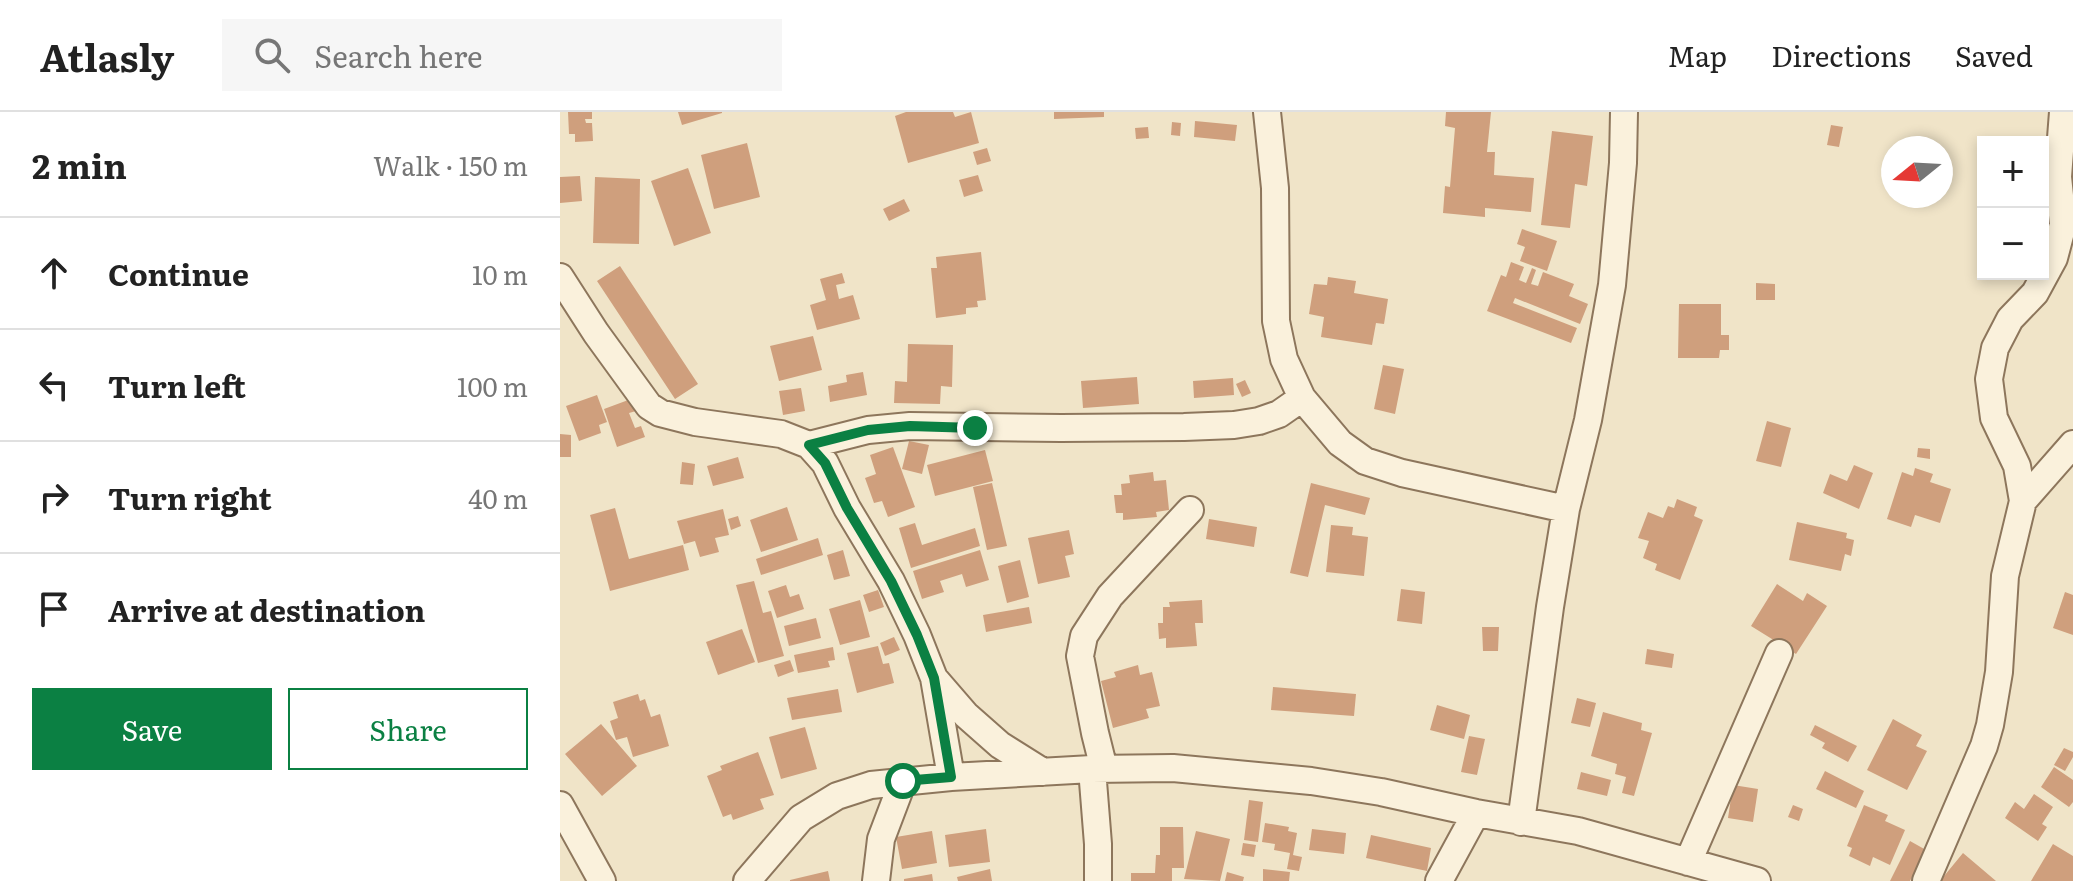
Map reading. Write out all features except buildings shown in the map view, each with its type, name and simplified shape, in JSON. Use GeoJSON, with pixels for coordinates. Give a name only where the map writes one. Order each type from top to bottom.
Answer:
{"type":"FeatureCollection","features":[{"type":"Feature","properties":{"kind":"street"},"geometry":{"type":"LineString","coordinates":[[1267,112],[1275,188],[1276,321],[1284,359],[1302,398],[1340,443],[1365,461],[1402,473],[1566,509]]}},
{"type":"Feature","properties":{"kind":"street"},"geometry":{"type":"LineString","coordinates":[[1521,822],[1566,509],[1588,420],[1612,285],[1623,163],[1624,112]]}},
{"type":"Feature","properties":{"kind":"street"},"geometry":{"type":"LineString","coordinates":[[1926,881],[1973,774],[1990,725],[1999,672],[2005,576],[2023,501],[2017,466],[1994,418],[1989,379],[1995,348],[2010,319],[2035,293],[2054,258],[2063,224],[2058,177],[2063,112]]}},
{"type":"Feature","properties":{"kind":"street"},"geometry":{"type":"LineString","coordinates":[[560,277],[649,406],[660,413],[695,422],[781,434],[809,445],[825,463],[847,508],[891,581],[917,635],[934,678],[951,777]]}},
{"type":"Feature","properties":{"kind":"street"},"geometry":{"type":"LineString","coordinates":[[809,445],[868,430],[910,426],[1077,428],[1234,425],[1279,414],[1302,398]]}},
{"type":"Feature","properties":{"kind":"street"},"geometry":{"type":"LineString","coordinates":[[2023,501],[2073,444]]}},
{"type":"Feature","properties":{"kind":"street"},"geometry":{"type":"LineString","coordinates":[[1098,881],[1098,769],[1095,733],[1080,656],[1084,636],[1110,596],[1190,510]]}},
{"type":"Feature","properties":{"kind":"street"},"geometry":{"type":"LineString","coordinates":[[1688,862],[1779,653]]}},
{"type":"Feature","properties":{"kind":"street"},"geometry":{"type":"LineString","coordinates":[[934,678],[966,715],[1000,745],[1043,772]]}},
{"type":"Feature","properties":{"kind":"street"},"geometry":{"type":"LineString","coordinates":[[747,881],[801,818],[837,796],[871,785],[951,777],[1173,768],[1311,781],[1381,792],[1578,831],[1757,881]]}},
{"type":"Feature","properties":{"kind":"street"},"geometry":{"type":"LineString","coordinates":[[876,881],[881,839],[903,781]]}},
{"type":"Feature","properties":{"kind":"street"},"geometry":{"type":"LineString","coordinates":[[560,805],[602,881]]}},
{"type":"Feature","properties":{"kind":"street"},"geometry":{"type":"LineString","coordinates":[[1439,881],[1476,813]]}},
{"type":"Feature","properties":{"kind":"route"},"geometry":{"type":"LineString","coordinates":[[903,781],[951,777],[934,678],[891,581],[847,508],[825,463],[809,445],[868,430],[910,426],[975,428]]}}]}
